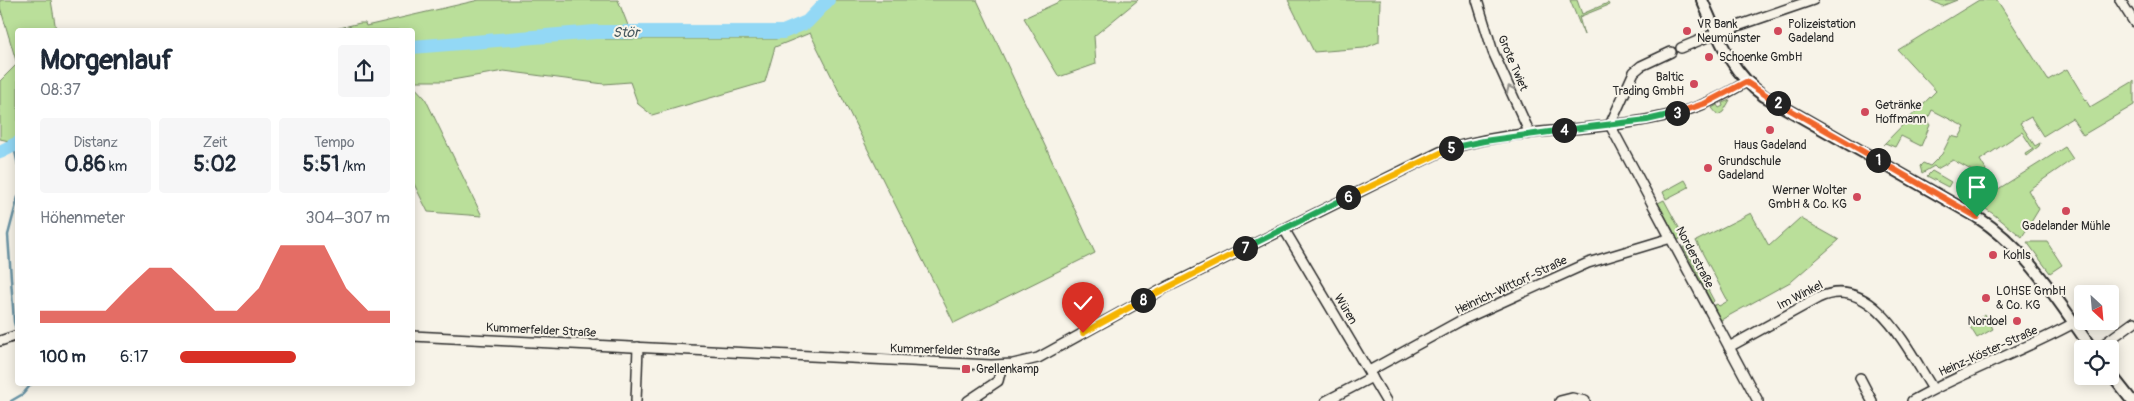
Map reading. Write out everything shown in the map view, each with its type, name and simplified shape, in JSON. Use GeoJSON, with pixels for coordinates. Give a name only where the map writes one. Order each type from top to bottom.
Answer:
{"type":"FeatureCollection","features":[{"type":"Feature","properties":{"kind":"main road"},"geometry":{"type":"LineString","coordinates":[[1702,0],[1734,68],[1746,82],[1764,96],[1989,224],[2026,258],[2074,324]]}},
{"type":"Feature","properties":{"kind":"main road"},"geometry":{"type":"LineString","coordinates":[[2119,384],[2132,401]]}},
{"type":"Feature","properties":{"kind":"street","name":"Grote Twiet"},"geometry":{"type":"LineString","coordinates":[[1477,0],[1494,52],[1528,127],[1528,134]]}},
{"type":"Feature","properties":{"kind":"street"},"geometry":{"type":"LineString","coordinates":[[1681,48],[1717,33],[1814,0]]}},
{"type":"Feature","properties":{"kind":"street"},"geometry":{"type":"LineString","coordinates":[[2120,0],[2134,22]]}},
{"type":"Feature","properties":{"kind":"street"},"geometry":{"type":"LineString","coordinates":[[1610,125],[1634,72],[1641,66],[1672,52]]}},
{"type":"Feature","properties":{"kind":"street","name":"Kummerfelder Straße"},"geometry":{"type":"LineString","coordinates":[[415,336],[1002,365],[1038,358],[1167,287],[1440,152],[1469,143],[1610,125],[1679,113],[1706,103],[1746,82]]}},
{"type":"Feature","properties":{"kind":"street","name":"Norderstraße"},"geometry":{"type":"LineString","coordinates":[[1610,125],[1758,401]]}},
{"type":"Feature","properties":{"kind":"street","name":"Würen"},"geometry":{"type":"LineString","coordinates":[[1284,229],[1386,401]]}},
{"type":"Feature","properties":{"kind":"street","name":"Heinrich-Wittorf-Straße"},"geometry":{"type":"LineString","coordinates":[[1326,401],[1460,322],[1588,263],[1671,238]]}},
{"type":"Feature","properties":{"kind":"street","name":"Im Winkel"},"geometry":{"type":"LineString","coordinates":[[1729,347],[1818,298],[1832,292],[1844,292],[1863,299],[1878,310],[1933,389]]}},
{"type":"Feature","properties":{"kind":"street"},"geometry":{"type":"LineString","coordinates":[[2109,340],[2134,322]]}},
{"type":"Feature","properties":{"kind":"street","name":"Heinz-Köster-Straße"},"geometry":{"type":"LineString","coordinates":[[1912,401],[1933,389],[2044,340],[2074,324]]}},
{"type":"Feature","properties":{"kind":"street"},"geometry":{"type":"LineString","coordinates":[[0,341],[14,336]]}},
{"type":"Feature","properties":{"kind":"street"},"geometry":{"type":"LineString","coordinates":[[636,401],[638,347]]}},
{"type":"Feature","properties":{"kind":"street"},"geometry":{"type":"LineString","coordinates":[[968,401],[998,381],[1002,365]]}},
{"type":"Feature","properties":{"kind":"street"},"geometry":{"type":"LineString","coordinates":[[1860,378],[1872,401]]}},
{"type":"Feature","properties":{"kind":"street"},"geometry":{"type":"LineString","coordinates":[[1560,401],[1572,398],[1585,401]]}},
{"type":"Feature","properties":{"kind":"green space"},"geometry":{"type":"Polygon","coordinates":[[[0,0],[51,0],[56,28],[15,28],[15,57],[0,7],[0,0]]]}},
{"type":"Feature","properties":{"kind":"green space"},"geometry":{"type":"Polygon","coordinates":[[[479,0],[618,0],[629,28],[609,27],[605,39],[776,39],[807,26],[834,0],[977,0],[1095,253],[954,323],[810,33],[775,47],[765,82],[652,115],[638,104],[630,82],[604,84],[504,71],[446,81],[415,81],[415,28],[339,28],[360,23],[365,23],[366,26],[479,0]]]}},
{"type":"Feature","properties":{"kind":"green space"},"geometry":{"type":"Polygon","coordinates":[[[1063,0],[1138,0],[1094,36],[1096,64],[1059,77],[1024,18],[1063,0]]]}},
{"type":"Feature","properties":{"kind":"green space"},"geometry":{"type":"Polygon","coordinates":[[[1288,0],[1380,0],[1379,42],[1364,48],[1314,52],[1288,0]]]}},
{"type":"Feature","properties":{"kind":"green space"},"geometry":{"type":"Polygon","coordinates":[[[1570,0],[1577,0],[1582,14],[1608,3],[1609,5],[1579,17],[1584,35],[1570,0]]]}},
{"type":"Feature","properties":{"kind":"green space"},"geometry":{"type":"Polygon","coordinates":[[[1930,0],[1957,0],[1942,6],[1930,0]]]}},
{"type":"Feature","properties":{"kind":"green space"},"geometry":{"type":"Polygon","coordinates":[[[1979,0],[1997,0],[2048,80],[2067,69],[2090,107],[2134,81],[2134,105],[2083,135],[2072,118],[2043,136],[2031,117],[2020,123],[2035,146],[2040,143],[2039,146],[2026,156],[2025,154],[2033,149],[2022,132],[1980,160],[1986,170],[1983,173],[1990,183],[1988,187],[1980,175],[1953,160],[1937,169],[1934,166],[1922,173],[1920,166],[1923,163],[1930,166],[1942,154],[1951,136],[1959,138],[1965,127],[1932,110],[1927,121],[1930,125],[1921,146],[1901,136],[1895,147],[1885,143],[1883,145],[1936,91],[1898,50],[1979,0]]]}},
{"type":"Feature","properties":{"kind":"green space"},"geometry":{"type":"Polygon","coordinates":[[[15,66],[14,142],[0,139],[0,81],[15,66]]]}},
{"type":"Feature","properties":{"kind":"green space"},"geometry":{"type":"Polygon","coordinates":[[[415,87],[425,98],[482,216],[428,212],[415,186],[415,87]]]}},
{"type":"Feature","properties":{"kind":"green space"},"geometry":{"type":"Polygon","coordinates":[[[1730,100],[1723,112],[1718,115],[1712,108],[1717,105],[1719,108],[1723,106],[1722,103],[1730,100]]]}},
{"type":"Feature","properties":{"kind":"green space"},"geometry":{"type":"Polygon","coordinates":[[[2065,147],[2073,159],[2028,190],[2039,209],[2022,237],[1976,203],[2065,147]]]}},
{"type":"Feature","properties":{"kind":"green space"},"geometry":{"type":"Polygon","coordinates":[[[1932,171],[1951,182],[1948,187],[1927,176],[1932,171]]]}},
{"type":"Feature","properties":{"kind":"green space"},"geometry":{"type":"Polygon","coordinates":[[[1685,180],[1689,187],[1666,199],[1663,192],[1685,180]]]}},
{"type":"Feature","properties":{"kind":"green space"},"geometry":{"type":"Polygon","coordinates":[[[1664,200],[1684,237],[1678,240],[1658,203],[1664,200]]]}},
{"type":"Feature","properties":{"kind":"green space"},"geometry":{"type":"Polygon","coordinates":[[[1751,213],[1769,246],[1800,218],[1839,240],[1792,281],[1721,320],[1713,306],[1717,304],[1719,306],[1728,301],[1696,241],[1751,213]]]}},
{"type":"Feature","properties":{"kind":"green space"},"geometry":{"type":"Polygon","coordinates":[[[2027,242],[2047,242],[2062,265],[2050,273],[2027,242]]]}},
{"type":"Feature","properties":{"kind":"green space"},"geometry":{"type":"Polygon","coordinates":[[[1683,247],[1685,247],[1714,301],[1712,303],[1683,247]]]}},
{"type":"Feature","properties":{"kind":"green space"},"geometry":{"type":"Polygon","coordinates":[[[1985,314],[1993,329],[1977,338],[1969,325],[1985,314]]]}},
{"type":"Feature","properties":{"kind":"waterway","name":"Stör"},"geometry":{"type":"LineString","coordinates":[[415,47],[595,32],[783,32],[807,22],[828,0]]}},
{"type":"Feature","properties":{"kind":"waterway","name":"Stör"},"geometry":{"type":"LineString","coordinates":[[0,152],[15,144]]}},
{"type":"Feature","properties":{"kind":"waterway"},"geometry":{"type":"LineString","coordinates":[[14,147],[15,152]]}},
{"type":"Feature","properties":{"kind":"waterway"},"geometry":{"type":"LineString","coordinates":[[15,208],[8,235],[15,326]]}},
{"type":"Feature","properties":{"kind":"waterway"},"geometry":{"type":"LineString","coordinates":[[11,401],[23,394],[30,386]]}},
{"type":"Feature","properties":{"kind":"place","name":"VR Bank Neumünster"},"geometry":{"type":"Point","coordinates":[1687,31]}},
{"type":"Feature","properties":{"kind":"place","name":"Polizeistation Gadeland"},"geometry":{"type":"Point","coordinates":[1778,31]}},
{"type":"Feature","properties":{"kind":"place","name":"Schoenke GmbH"},"geometry":{"type":"Point","coordinates":[1709,57]}},
{"type":"Feature","properties":{"kind":"place","name":"Baltic Trading GmbH"},"geometry":{"type":"Point","coordinates":[1694,84]}},
{"type":"Feature","properties":{"kind":"place","name":"Getränke Hoffmann"},"geometry":{"type":"Point","coordinates":[1865,112]}},
{"type":"Feature","properties":{"kind":"place","name":"Haus Gadeland"},"geometry":{"type":"Point","coordinates":[1770,130]}},
{"type":"Feature","properties":{"kind":"place","name":"Grundschule Gadeland"},"geometry":{"type":"Point","coordinates":[1708,168]}},
{"type":"Feature","properties":{"kind":"place","name":"Werner Wolter GmbH & Co. KG"},"geometry":{"type":"Point","coordinates":[1857,197]}},
{"type":"Feature","properties":{"kind":"place","name":"Gadelander Mühle"},"geometry":{"type":"Point","coordinates":[2066,211]}},
{"type":"Feature","properties":{"kind":"place","name":"Kohls"},"geometry":{"type":"Point","coordinates":[1993,255]}},
{"type":"Feature","properties":{"kind":"place","name":"LOHSE GmbH & Co. KG"},"geometry":{"type":"Point","coordinates":[1986,298]}},
{"type":"Feature","properties":{"kind":"place","name":"Nordoel"},"geometry":{"type":"Point","coordinates":[2017,321]}},
{"type":"Feature","properties":{"kind":"place","name":"Grellenkamp"},"geometry":{"type":"Point","coordinates":[966,369]}},
{"type":"Feature","properties":{"kind":"route"},"geometry":{"type":"LineString","coordinates":[[1083,333],[1167,287],[1440,152],[1469,143],[1666,116],[1706,103],[1746,82],[1764,96],[1977,217]]}}]}
